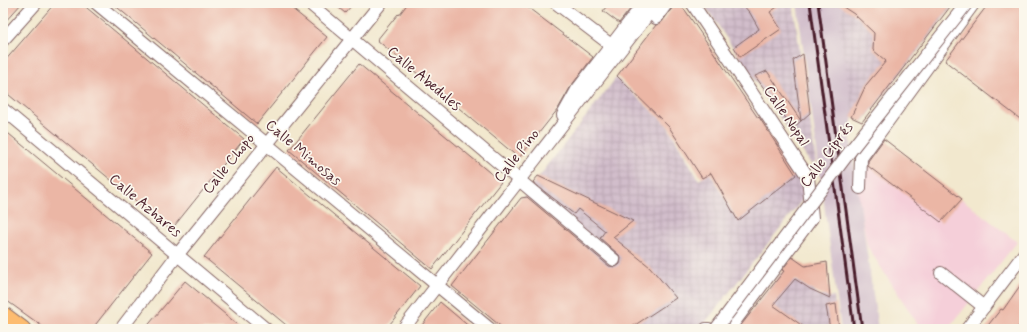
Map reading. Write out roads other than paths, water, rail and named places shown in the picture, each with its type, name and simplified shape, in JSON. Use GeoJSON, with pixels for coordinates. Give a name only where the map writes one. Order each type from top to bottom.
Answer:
{"type":"FeatureCollection","features":[{"type":"Feature","properties":{"kind":"main road"},"geometry":{"type":"LineString","coordinates":[[3,314],[24,329]]}},
{"type":"Feature","properties":{"kind":"street"},"geometry":{"type":"LineString","coordinates":[[3,40],[36,3]]}},
{"type":"Feature","properties":{"kind":"street","name":"Calle Mimosas"},"geometry":{"type":"LineString","coordinates":[[96,3],[490,329]]}},
{"type":"Feature","properties":{"kind":"street","name":"Calle Abedules"},"geometry":{"type":"LineString","coordinates":[[309,3],[614,260]]}},
{"type":"Feature","properties":{"kind":"street","name":"Calle Chopo"},"geometry":{"type":"LineString","coordinates":[[121,329],[178,254],[381,3]]}},
{"type":"Feature","properties":{"kind":"street"},"geometry":{"type":"LineString","coordinates":[[556,3],[611,45]]}},
{"type":"Feature","properties":{"kind":"street"},"geometry":{"type":"LineString","coordinates":[[644,3],[577,90],[563,113],[562,124],[572,122],[667,3]]}},
{"type":"Feature","properties":{"kind":"street","name":"Calle Pino"},"geometry":{"type":"LineString","coordinates":[[403,329],[657,3]]}},
{"type":"Feature","properties":{"kind":"street","name":"Calle Nopal"},"geometry":{"type":"LineString","coordinates":[[692,3],[808,177],[812,211],[812,218],[729,329]]}},
{"type":"Feature","properties":{"kind":"street","name":"Calle Ciprés"},"geometry":{"type":"LineString","coordinates":[[716,329],[850,150],[967,3]]}},
{"type":"Feature","properties":{"kind":"street"},"geometry":{"type":"LineString","coordinates":[[860,188],[861,158],[974,3]]}},
{"type":"Feature","properties":{"kind":"street","name":"Calle Azhares"},"geometry":{"type":"LineString","coordinates":[[3,109],[266,329]]}},
{"type":"Feature","properties":{"kind":"street"},"geometry":{"type":"LineString","coordinates":[[967,329],[1024,254]]}},
{"type":"Feature","properties":{"kind":"street"},"geometry":{"type":"LineString","coordinates":[[941,273],[984,307]]}},
{"type":"Feature","properties":{"kind":"railway"},"geometry":{"type":"LineString","coordinates":[[810,3],[854,329]]}},
{"type":"Feature","properties":{"kind":"railway"},"geometry":{"type":"LineString","coordinates":[[818,3],[862,329]]}}]}
